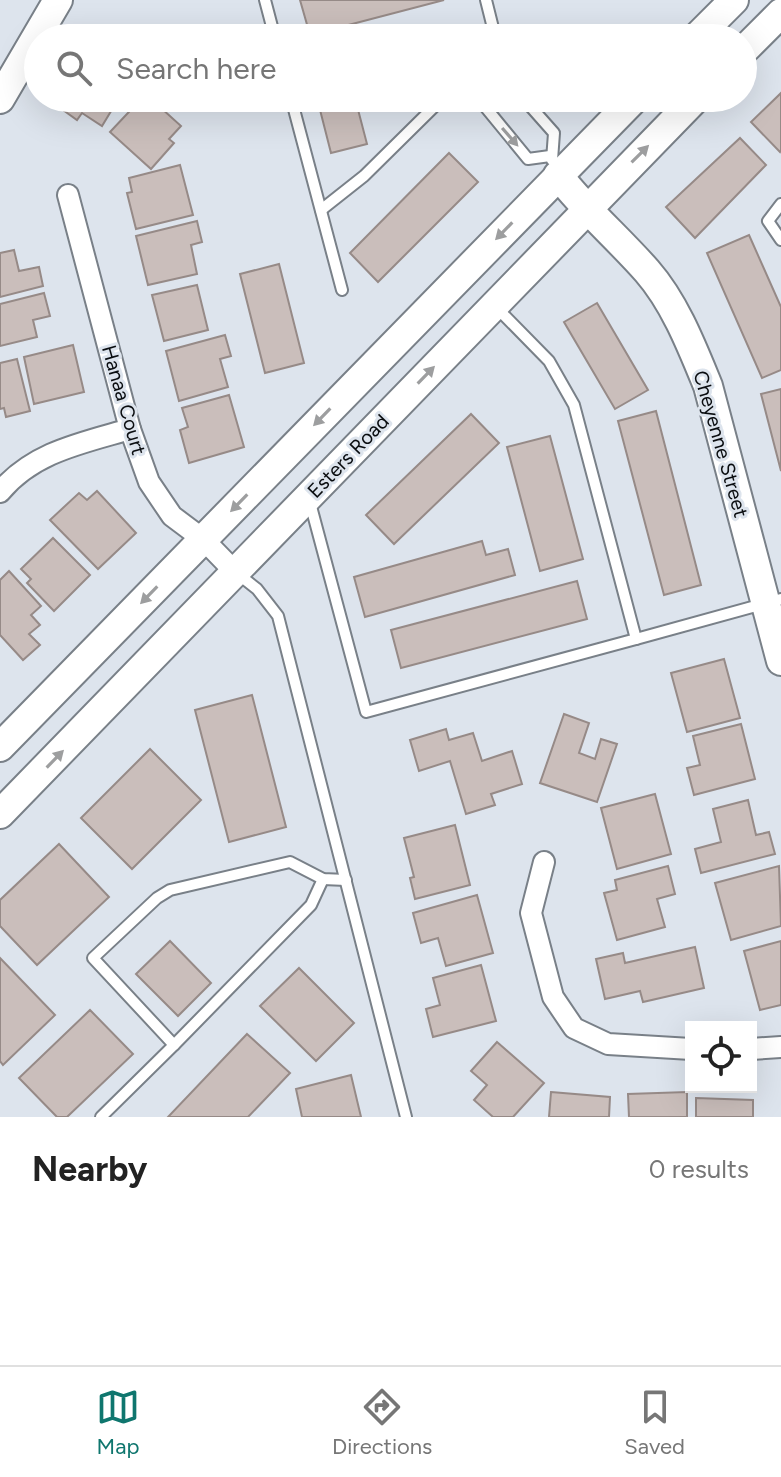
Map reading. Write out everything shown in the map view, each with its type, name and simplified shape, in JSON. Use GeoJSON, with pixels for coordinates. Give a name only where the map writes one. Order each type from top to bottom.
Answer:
{"type":"FeatureCollection","features":[{"type":"Feature","properties":{"kind":"street"},"geometry":{"type":"LineString","coordinates":[[44,24],[58,0]]}},
{"type":"Feature","properties":{"kind":"street"},"geometry":{"type":"LineString","coordinates":[[710,24],[734,0]]}},
{"type":"Feature","properties":{"kind":"street"},"geometry":{"type":"LineString","coordinates":[[757,37],[781,13]]}},
{"type":"Feature","properties":{"kind":"street"},"geometry":{"type":"LineString","coordinates":[[0,99],[24,58]]}},
{"type":"Feature","properties":{"kind":"street"},"geometry":{"type":"LineString","coordinates":[[0,747],[204,540],[554,165],[618,112]]}},
{"type":"Feature","properties":{"kind":"street","name":"Esters Road"},"geometry":{"type":"LineString","coordinates":[[0,814],[236,573],[584,209],[682,112]]}},
{"type":"Feature","properties":{"kind":"street","name":"Cheyenne Street"},"geometry":{"type":"LineString","coordinates":[[554,165],[584,209],[649,272],[691,345],[708,386],[773,601],[781,661]]}},
{"type":"Feature","properties":{"kind":"street","name":"Hanaa Court"},"geometry":{"type":"LineString","coordinates":[[68,195],[130,429],[149,482],[172,516],[204,540],[236,573]]}},
{"type":"Feature","properties":{"kind":"street"},"geometry":{"type":"LineString","coordinates":[[0,492],[14,474],[56,450],[130,429]]}},
{"type":"Feature","properties":{"kind":"street"},"geometry":{"type":"LineString","coordinates":[[544,862],[531,913],[553,997],[574,1028],[608,1044],[685,1049]]}},
{"type":"Feature","properties":{"kind":"street"},"geometry":{"type":"LineString","coordinates":[[757,1049],[781,1047]]}},
{"type":"Feature","properties":{"kind":"lane"},"geometry":{"type":"LineString","coordinates":[[265,0],[271,24]]}},
{"type":"Feature","properties":{"kind":"lane"},"geometry":{"type":"LineString","coordinates":[[486,0],[492,24]]}},
{"type":"Feature","properties":{"kind":"lane"},"geometry":{"type":"LineString","coordinates":[[295,112],[342,290]]}},
{"type":"Feature","properties":{"kind":"lane"},"geometry":{"type":"LineString","coordinates":[[321,210],[364,176],[429,112]]}},
{"type":"Feature","properties":{"kind":"lane"},"geometry":{"type":"LineString","coordinates":[[489,112],[528,159],[554,165],[554,133],[535,112]]}},
{"type":"Feature","properties":{"kind":"lane"},"geometry":{"type":"LineString","coordinates":[[781,204],[768,221],[781,240]]}},
{"type":"Feature","properties":{"kind":"lane"},"geometry":{"type":"LineString","coordinates":[[493,304],[549,361],[574,405],[636,639]]}},
{"type":"Feature","properties":{"kind":"lane"},"geometry":{"type":"LineString","coordinates":[[309,497],[366,712],[773,601]]}},
{"type":"Feature","properties":{"kind":"lane"},"geometry":{"type":"LineString","coordinates":[[236,573],[257,589],[278,616],[406,1117]]}},
{"type":"Feature","properties":{"kind":"lane"},"geometry":{"type":"LineString","coordinates":[[174,1045],[93,958],[157,898],[170,890],[290,862],[323,879],[346,880]]}},
{"type":"Feature","properties":{"kind":"lane"},"geometry":{"type":"LineString","coordinates":[[101,1117],[311,905],[323,879]]}},
{"type":"Feature","properties":{"kind":"building"},"geometry":{"type":"Polygon","coordinates":[[[300,0],[444,0],[352,24],[307,24],[300,0]]]}},
{"type":"Feature","properties":{"kind":"building"},"geometry":{"type":"Polygon","coordinates":[[[781,93],[781,150],[780,152],[751,122],[781,93]]]}},
{"type":"Feature","properties":{"kind":"building"},"geometry":{"type":"Polygon","coordinates":[[[66,112],[110,112],[102,126],[82,113],[77,120],[66,112]]]}},
{"type":"Feature","properties":{"kind":"building"},"geometry":{"type":"Polygon","coordinates":[[[129,112],[166,112],[181,126],[169,139],[174,143],[151,169],[110,132],[129,112]]]}},
{"type":"Feature","properties":{"kind":"building"},"geometry":{"type":"Polygon","coordinates":[[[321,112],[359,112],[367,144],[331,153],[321,112]]]}},
{"type":"Feature","properties":{"kind":"building"},"geometry":{"type":"Polygon","coordinates":[[[740,138],[766,165],[695,238],[666,207],[740,138]]]}},
{"type":"Feature","properties":{"kind":"building"},"geometry":{"type":"Polygon","coordinates":[[[449,153],[478,182],[378,282],[350,253],[449,153]]]}},
{"type":"Feature","properties":{"kind":"building"},"geometry":{"type":"Polygon","coordinates":[[[180,165],[193,215],[136,229],[127,193],[132,192],[129,178],[180,165]]]}},
{"type":"Feature","properties":{"kind":"building"},"geometry":{"type":"Polygon","coordinates":[[[197,221],[202,242],[191,245],[197,274],[148,285],[136,236],[197,221]]]}},
{"type":"Feature","properties":{"kind":"building"},"geometry":{"type":"Polygon","coordinates":[[[749,235],[781,307],[781,370],[762,378],[707,253],[749,235]]]}},
{"type":"Feature","properties":{"kind":"building"},"geometry":{"type":"Polygon","coordinates":[[[14,250],[19,271],[39,267],[43,286],[0,297],[0,253],[14,250]]]}},
{"type":"Feature","properties":{"kind":"building"},"geometry":{"type":"Polygon","coordinates":[[[279,264],[304,363],[265,373],[240,274],[279,264]]]}},
{"type":"Feature","properties":{"kind":"building"},"geometry":{"type":"Polygon","coordinates":[[[197,285],[208,330],[164,341],[152,295],[197,285]]]}},
{"type":"Feature","properties":{"kind":"building"},"geometry":{"type":"Polygon","coordinates":[[[44,293],[50,316],[33,320],[37,337],[0,346],[0,304],[44,293]]]}},
{"type":"Feature","properties":{"kind":"building"},"geometry":{"type":"Polygon","coordinates":[[[597,303],[648,390],[615,409],[564,322],[597,303]]]}},
{"type":"Feature","properties":{"kind":"building"},"geometry":{"type":"Polygon","coordinates":[[[225,335],[231,356],[220,359],[228,387],[179,401],[166,351],[225,335]]]}},
{"type":"Feature","properties":{"kind":"building"},"geometry":{"type":"Polygon","coordinates":[[[73,345],[84,392],[34,404],[24,357],[73,345]]]}},
{"type":"Feature","properties":{"kind":"building"},"geometry":{"type":"Polygon","coordinates":[[[17,359],[30,411],[6,417],[4,408],[0,409],[0,363],[17,359]]]}},
{"type":"Feature","properties":{"kind":"building"},"geometry":{"type":"Polygon","coordinates":[[[781,389],[781,471],[761,394],[781,389]]]}},
{"type":"Feature","properties":{"kind":"building"},"geometry":{"type":"Polygon","coordinates":[[[229,395],[244,447],[189,463],[180,430],[188,427],[182,408],[229,395]]]}},
{"type":"Feature","properties":{"kind":"building"},"geometry":{"type":"Polygon","coordinates":[[[656,411],[701,585],[664,595],[618,421],[656,411]]]}},
{"type":"Feature","properties":{"kind":"building"},"geometry":{"type":"Polygon","coordinates":[[[471,414],[499,443],[394,544],[366,515],[471,414]]]}},
{"type":"Feature","properties":{"kind":"building"},"geometry":{"type":"Polygon","coordinates":[[[550,436],[583,559],[540,571],[507,447],[550,436]]]}},
{"type":"Feature","properties":{"kind":"building"},"geometry":{"type":"Polygon","coordinates":[[[97,491],[136,533],[98,569],[50,520],[79,493],[87,500],[97,491]]]}},
{"type":"Feature","properties":{"kind":"building"},"geometry":{"type":"Polygon","coordinates":[[[53,538],[90,575],[54,611],[27,583],[31,579],[21,569],[53,538]]]}},
{"type":"Feature","properties":{"kind":"building"},"geometry":{"type":"Polygon","coordinates":[[[482,541],[486,555],[508,549],[515,575],[365,617],[354,577],[482,541]]]}},
{"type":"Feature","properties":{"kind":"building"},"geometry":{"type":"Polygon","coordinates":[[[9,571],[41,606],[31,615],[40,625],[29,634],[40,645],[23,660],[0,635],[0,580],[9,571]]]}},
{"type":"Feature","properties":{"kind":"building"},"geometry":{"type":"Polygon","coordinates":[[[577,581],[587,619],[401,668],[391,630],[577,581]]]}},
{"type":"Feature","properties":{"kind":"building"},"geometry":{"type":"Polygon","coordinates":[[[724,659],[740,718],[687,732],[671,673],[724,659]]]}},
{"type":"Feature","properties":{"kind":"building"},"geometry":{"type":"Polygon","coordinates":[[[252,695],[286,827],[229,842],[195,710],[252,695]]]}},
{"type":"Feature","properties":{"kind":"building"},"geometry":{"type":"Polygon","coordinates":[[[564,714],[589,723],[579,753],[595,759],[601,739],[617,744],[597,802],[540,783],[564,714]]]}},
{"type":"Feature","properties":{"kind":"building"},"geometry":{"type":"Polygon","coordinates":[[[741,724],[755,779],[694,795],[687,768],[700,765],[693,736],[741,724]]]}},
{"type":"Feature","properties":{"kind":"building"},"geometry":{"type":"Polygon","coordinates":[[[446,729],[449,740],[473,733],[482,761],[512,751],[522,784],[491,794],[495,805],[466,814],[450,761],[419,771],[410,740],[446,729]]]}},
{"type":"Feature","properties":{"kind":"building"},"geometry":{"type":"Polygon","coordinates":[[[150,749],[201,800],[132,869],[81,818],[150,749]]]}},
{"type":"Feature","properties":{"kind":"building"},"geometry":{"type":"Polygon","coordinates":[[[655,794],[671,854],[617,869],[601,808],[655,794]]]}},
{"type":"Feature","properties":{"kind":"building"},"geometry":{"type":"Polygon","coordinates":[[[748,800],[756,835],[769,832],[775,854],[701,873],[695,849],[721,842],[713,809],[748,800]]]}},
{"type":"Feature","properties":{"kind":"building"},"geometry":{"type":"Polygon","coordinates":[[[455,825],[470,885],[415,899],[410,878],[414,877],[404,838],[455,825]]]}},
{"type":"Feature","properties":{"kind":"building"},"geometry":{"type":"Polygon","coordinates":[[[59,844],[109,897],[37,965],[0,926],[0,900],[59,844]]]}},
{"type":"Feature","properties":{"kind":"building"},"geometry":{"type":"Polygon","coordinates":[[[668,866],[675,894],[657,899],[665,927],[617,940],[604,893],[617,890],[615,880],[668,866]]]}},
{"type":"Feature","properties":{"kind":"building"},"geometry":{"type":"Polygon","coordinates":[[[779,866],[781,926],[731,940],[715,883],[779,866]]]}},
{"type":"Feature","properties":{"kind":"building"},"geometry":{"type":"Polygon","coordinates":[[[477,895],[493,953],[446,966],[438,938],[421,943],[413,913],[477,895]]]}},
{"type":"Feature","properties":{"kind":"building"},"geometry":{"type":"Polygon","coordinates":[[[170,941],[211,983],[178,1016],[136,974],[170,941]]]}},
{"type":"Feature","properties":{"kind":"building"},"geometry":{"type":"Polygon","coordinates":[[[781,941],[781,1005],[760,1010],[744,951],[781,941]]]}},
{"type":"Feature","properties":{"kind":"building"},"geometry":{"type":"Polygon","coordinates":[[[695,947],[704,988],[643,1002],[640,991],[605,999],[596,959],[623,953],[625,963],[695,947]]]}},
{"type":"Feature","properties":{"kind":"building"},"geometry":{"type":"Polygon","coordinates":[[[0,958],[55,1015],[3,1065],[0,1061],[0,958]]]}},
{"type":"Feature","properties":{"kind":"building"},"geometry":{"type":"Polygon","coordinates":[[[481,965],[496,1021],[433,1037],[426,1009],[440,1005],[433,978],[481,965]]]}},
{"type":"Feature","properties":{"kind":"building"},"geometry":{"type":"Polygon","coordinates":[[[299,968],[354,1023],[316,1061],[260,1006],[299,968]]]}},
{"type":"Feature","properties":{"kind":"building"},"geometry":{"type":"Polygon","coordinates":[[[90,1010],[133,1054],[67,1117],[57,1117],[19,1078],[90,1010]]]}},
{"type":"Feature","properties":{"kind":"building"},"geometry":{"type":"Polygon","coordinates":[[[247,1034],[290,1073],[248,1117],[168,1117],[247,1034]]]}},
{"type":"Feature","properties":{"kind":"building"},"geometry":{"type":"Polygon","coordinates":[[[497,1042],[544,1083],[513,1117],[493,1117],[474,1100],[487,1085],[471,1071],[497,1042]]]}},
{"type":"Feature","properties":{"kind":"building"},"geometry":{"type":"Polygon","coordinates":[[[351,1075],[361,1117],[302,1117],[296,1089],[351,1075]]]}},
{"type":"Feature","properties":{"kind":"building"},"geometry":{"type":"Polygon","coordinates":[[[551,1092],[610,1097],[609,1117],[549,1117],[551,1092]]]}},
{"type":"Feature","properties":{"kind":"building"},"geometry":{"type":"Polygon","coordinates":[[[685,1092],[687,1117],[629,1117],[628,1094],[685,1092]]]}},
{"type":"Feature","properties":{"kind":"building"},"geometry":{"type":"Polygon","coordinates":[[[696,1098],[753,1100],[753,1117],[696,1117],[696,1098]]]}}]}
